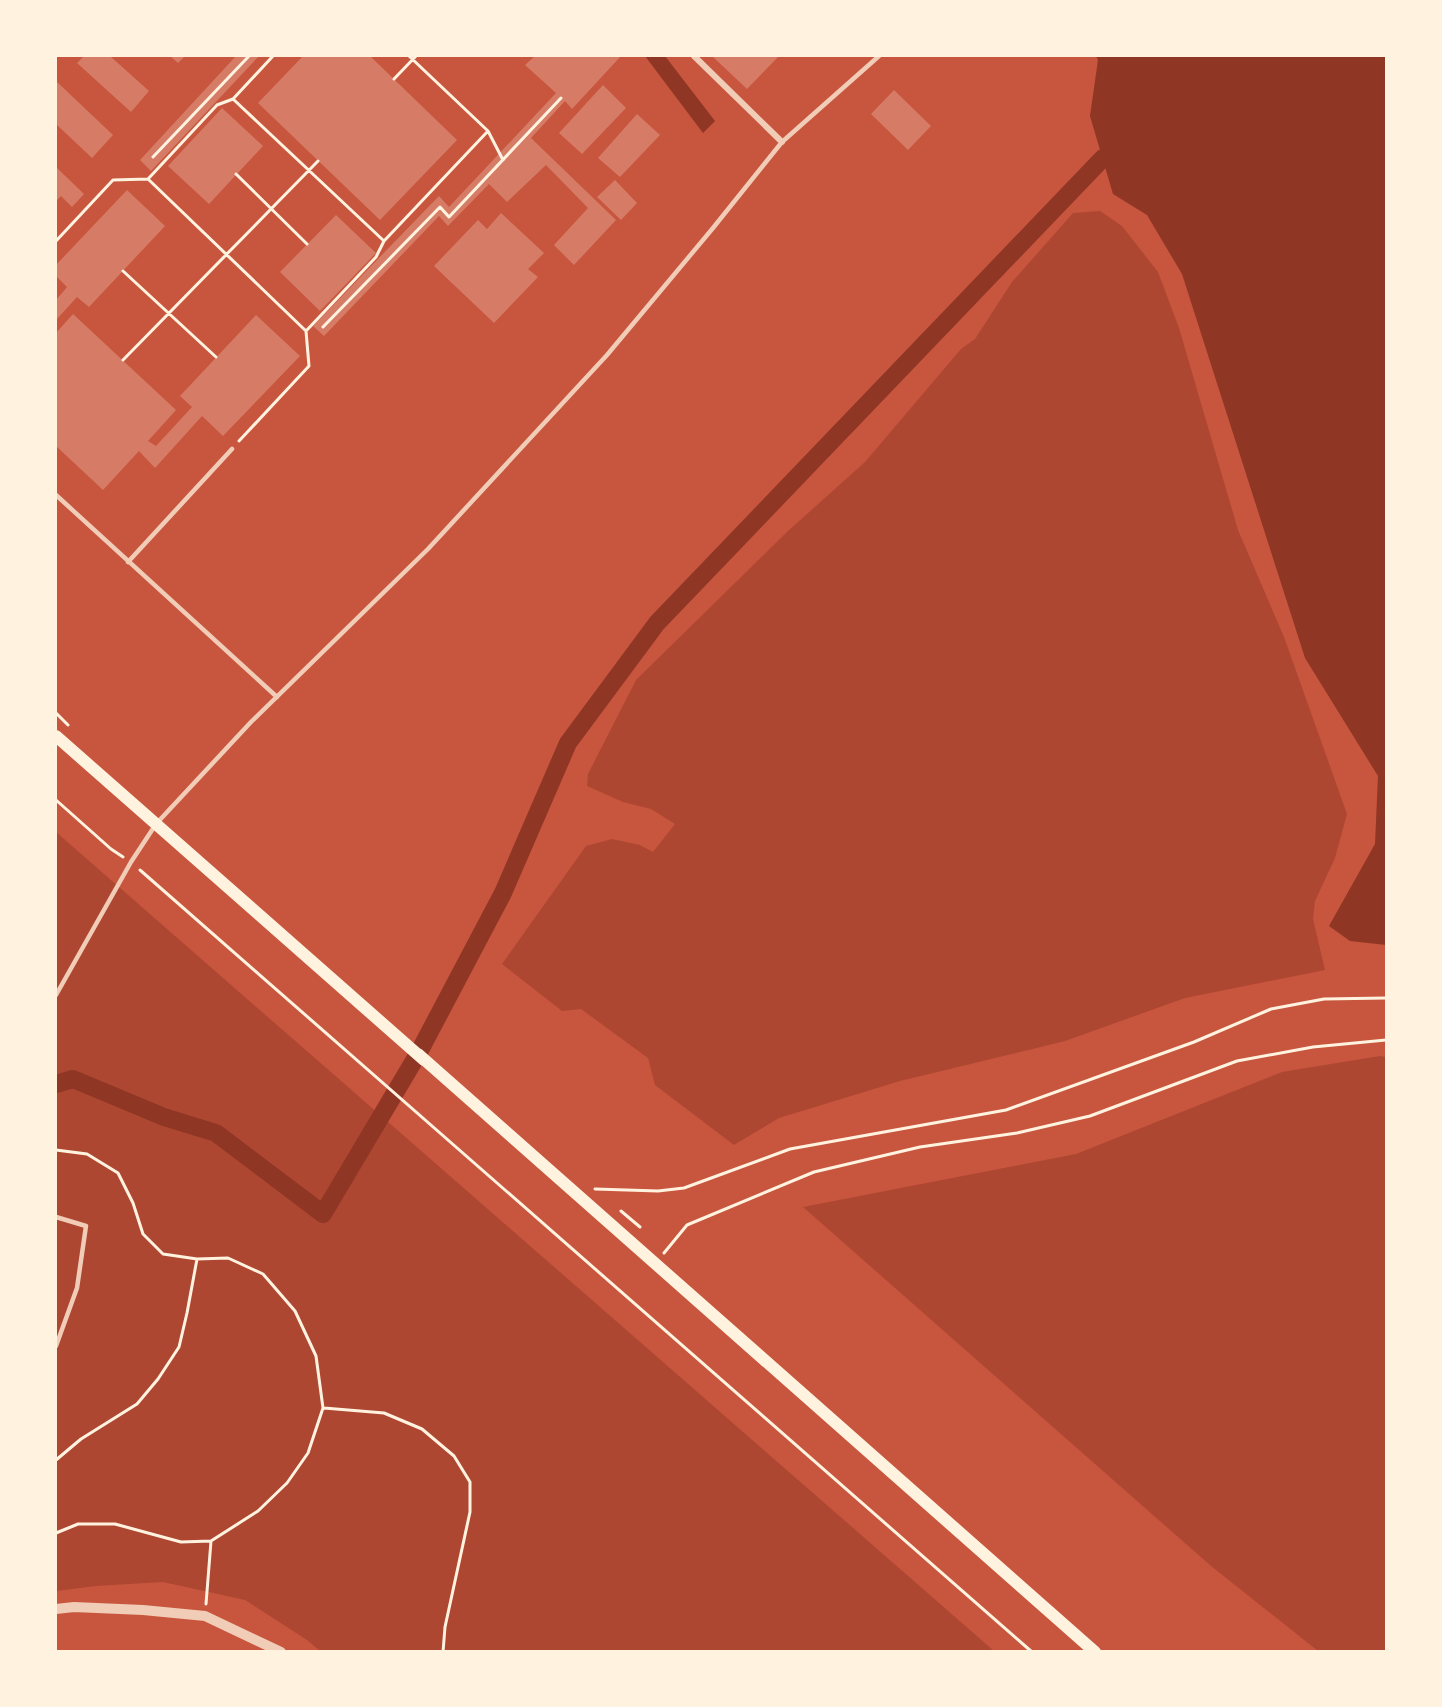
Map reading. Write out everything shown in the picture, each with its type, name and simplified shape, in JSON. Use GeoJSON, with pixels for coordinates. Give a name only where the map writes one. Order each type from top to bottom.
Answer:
{"type":"FeatureCollection","features":[{"type":"Feature","properties":{"kind":"main road"},"geometry":{"type":"LineString","coordinates":[[56,735],[1095,1652]]}},
{"type":"Feature","properties":{"kind":"street"},"geometry":{"type":"LineString","coordinates":[[694,56],[782,142]]}},
{"type":"Feature","properties":{"kind":"street"},"geometry":{"type":"LineString","coordinates":[[56,1609],[74,1607],[143,1610],[205,1616],[281,1652]]}},
{"type":"Feature","properties":{"kind":"lane"},"geometry":{"type":"LineString","coordinates":[[56,995],[131,862],[156,824],[277,697],[428,549],[607,355],[782,142],[879,56]]}},
{"type":"Feature","properties":{"kind":"lane"},"geometry":{"type":"LineString","coordinates":[[128,562],[232,449]]}},
{"type":"Feature","properties":{"kind":"lane"},"geometry":{"type":"LineString","coordinates":[[56,495],[277,697]]}},
{"type":"Feature","properties":{"kind":"lane"},"geometry":{"type":"LineString","coordinates":[[56,1217],[86,1226],[77,1288],[56,1347]]}},
{"type":"Feature","properties":{"kind":"path"},"geometry":{"type":"LineString","coordinates":[[153,157],[249,56]]}},
{"type":"Feature","properties":{"kind":"path"},"geometry":{"type":"LineString","coordinates":[[56,241],[113,180],[148,179],[217,105],[233,99],[273,56]]}},
{"type":"Feature","properties":{"kind":"path"},"geometry":{"type":"LineString","coordinates":[[410,56],[415,57],[488,131],[503,160]]}},
{"type":"Feature","properties":{"kind":"path"},"geometry":{"type":"LineString","coordinates":[[394,79],[415,57]]}},
{"type":"Feature","properties":{"kind":"path"},"geometry":{"type":"LineString","coordinates":[[323,327],[440,207],[449,217],[561,98]]}},
{"type":"Feature","properties":{"kind":"path"},"geometry":{"type":"LineString","coordinates":[[233,99],[384,241]]}},
{"type":"Feature","properties":{"kind":"path"},"geometry":{"type":"LineString","coordinates":[[306,331],[376,257],[384,241],[488,131]]}},
{"type":"Feature","properties":{"kind":"path"},"geometry":{"type":"LineString","coordinates":[[123,360],[318,161]]}},
{"type":"Feature","properties":{"kind":"path"},"geometry":{"type":"LineString","coordinates":[[236,174],[307,244]]}},
{"type":"Feature","properties":{"kind":"path"},"geometry":{"type":"LineString","coordinates":[[148,179],[306,331],[309,366],[232,449]]}},
{"type":"Feature","properties":{"kind":"path"},"geometry":{"type":"LineString","coordinates":[[123,271],[216,357]]}},
{"type":"Feature","properties":{"kind":"path"},"geometry":{"type":"LineString","coordinates":[[56,800],[111,849],[131,862],[1032,1652]]}},
{"type":"Feature","properties":{"kind":"path"},"geometry":{"type":"LineString","coordinates":[[595,1189],[658,1191],[684,1188],[790,1149],[1006,1110],[1194,1042],[1271,1009],[1324,999],[1386,998]]}},
{"type":"Feature","properties":{"kind":"path"},"geometry":{"type":"LineString","coordinates":[[655,1264],[687,1225],[814,1172],[920,1147],[1017,1133],[1090,1116],[1237,1061],[1313,1047],[1386,1040]]}},
{"type":"Feature","properties":{"kind":"path"},"geometry":{"type":"LineString","coordinates":[[56,1150],[87,1154],[118,1173],[133,1203],[143,1234],[163,1254],[197,1259],[228,1258],[262,1274],[295,1311],[316,1356],[324,1408],[308,1453],[287,1483],[258,1511],[211,1541],[181,1542],[115,1524],[78,1524],[56,1533]]}},
{"type":"Feature","properties":{"kind":"path"},"geometry":{"type":"LineString","coordinates":[[56,1460],[81,1439],[137,1404],[158,1379],[179,1347],[197,1259]]}},
{"type":"Feature","properties":{"kind":"path"},"geometry":{"type":"LineString","coordinates":[[324,1408],[384,1413],[422,1429],[454,1456],[471,1482],[470,1512],[445,1627],[443,1652]]}},
{"type":"Feature","properties":{"kind":"path"},"geometry":{"type":"LineString","coordinates":[[205,1616],[211,1541]]}},
{"type":"Feature","properties":{"kind":"shaded area"},"geometry":{"type":"Polygon","coordinates":[[[645,56],[665,56],[715,121],[703,133],[645,56]]]}},
{"type":"Feature","properties":{"kind":"shaded area"},"geometry":{"type":"Polygon","coordinates":[[[1096,56],[1386,56],[1386,945],[1350,941],[1329,926],[1375,844],[1378,776],[1305,658],[1182,274],[1147,215],[1113,194],[1090,116],[1098,60],[1096,56]]]}},
{"type":"Feature","properties":{"kind":"shaded area"},"geometry":{"type":"Polygon","coordinates":[[[1100,211],[1122,226],[1158,272],[1179,328],[1238,530],[1284,637],[1347,814],[1335,858],[1315,901],[1313,919],[1325,970],[1185,998],[1065,1041],[900,1081],[779,1118],[734,1145],[655,1085],[648,1058],[581,1009],[562,1011],[502,964],[586,846],[612,839],[640,845],[653,852],[675,824],[651,809],[623,802],[587,786],[588,774],[636,680],[788,531],[865,462],[961,349],[975,339],[1012,282],[1073,213],[1100,211]]]}},
{"type":"Feature","properties":{"kind":"shaded area"},"geometry":{"type":"Polygon","coordinates":[[[56,832],[994,1651],[320,1651],[245,1600],[163,1582],[56,1591],[56,832]]]}},
{"type":"Feature","properties":{"kind":"shaded area"},"geometry":{"type":"Polygon","coordinates":[[[1380,1056],[1386,1057],[1386,1651],[1318,1651],[1211,1566],[803,1207],[1076,1154],[1282,1072],[1380,1056]]]}},
{"type":"Feature","properties":{"kind":"building"},"geometry":{"type":"Polygon","coordinates":[[[84,56],[110,56],[149,91],[131,112],[77,63],[84,56]]]}},
{"type":"Feature","properties":{"kind":"building"},"geometry":{"type":"Polygon","coordinates":[[[170,56],[185,56],[178,63],[170,56]]]}},
{"type":"Feature","properties":{"kind":"building"},"geometry":{"type":"Polygon","coordinates":[[[236,56],[259,56],[151,171],[140,160],[236,56]]]}},
{"type":"Feature","properties":{"kind":"building"},"geometry":{"type":"Polygon","coordinates":[[[303,56],[370,56],[457,140],[380,220],[258,103],[303,56]]]}},
{"type":"Feature","properties":{"kind":"building"},"geometry":{"type":"Polygon","coordinates":[[[535,56],[621,56],[572,109],[565,101],[531,138],[616,220],[574,265],[554,245],[588,208],[546,165],[507,202],[489,184],[448,226],[439,216],[324,336],[313,326],[439,196],[449,207],[556,93],[525,65],[535,56]]]}},
{"type":"Feature","properties":{"kind":"building"},"geometry":{"type":"Polygon","coordinates":[[[712,56],[779,56],[747,89],[712,56]]]}},
{"type":"Feature","properties":{"kind":"building"},"geometry":{"type":"Polygon","coordinates":[[[56,81],[113,135],[92,158],[56,124],[56,81]]]}},
{"type":"Feature","properties":{"kind":"building"},"geometry":{"type":"Polygon","coordinates":[[[603,85],[626,108],[582,154],[559,133],[603,85]]]}},
{"type":"Feature","properties":{"kind":"building"},"geometry":{"type":"Polygon","coordinates":[[[894,90],[931,126],[908,150],[871,114],[894,90]]]}},
{"type":"Feature","properties":{"kind":"building"},"geometry":{"type":"Polygon","coordinates":[[[222,108],[263,146],[209,204],[168,166],[222,108]]]}},
{"type":"Feature","properties":{"kind":"building"},"geometry":{"type":"Polygon","coordinates":[[[637,114],[660,135],[620,177],[598,158],[637,114]]]}},
{"type":"Feature","properties":{"kind":"building"},"geometry":{"type":"Polygon","coordinates":[[[56,167],[84,194],[72,207],[61,196],[56,201],[56,167]]]}},
{"type":"Feature","properties":{"kind":"building"},"geometry":{"type":"Polygon","coordinates":[[[615,180],[637,203],[621,220],[597,197],[615,180]]]}},
{"type":"Feature","properties":{"kind":"building"},"geometry":{"type":"Polygon","coordinates":[[[127,190],[165,226],[89,307],[77,297],[56,320],[56,300],[67,287],[56,276],[56,265],[127,190]]]}},
{"type":"Feature","properties":{"kind":"building"},"geometry":{"type":"Polygon","coordinates":[[[501,213],[544,253],[528,269],[538,277],[494,323],[434,266],[478,220],[487,229],[501,213]]]}},
{"type":"Feature","properties":{"kind":"building"},"geometry":{"type":"Polygon","coordinates":[[[336,215],[376,253],[320,311],[280,272],[336,215]]]}},
{"type":"Feature","properties":{"kind":"building"},"geometry":{"type":"Polygon","coordinates":[[[73,314],[176,410],[148,441],[156,446],[192,407],[180,396],[256,315],[300,356],[223,436],[202,416],[155,468],[139,451],[103,490],[56,446],[56,333],[73,314]]]}},
{"type":"Feature","properties":{"kind":"waterway"},"geometry":{"type":"LineString","coordinates":[[56,1084],[73,1079],[164,1117],[216,1133],[323,1214],[418,1054],[503,893],[568,743],[657,623],[1103,158]]}}]}
